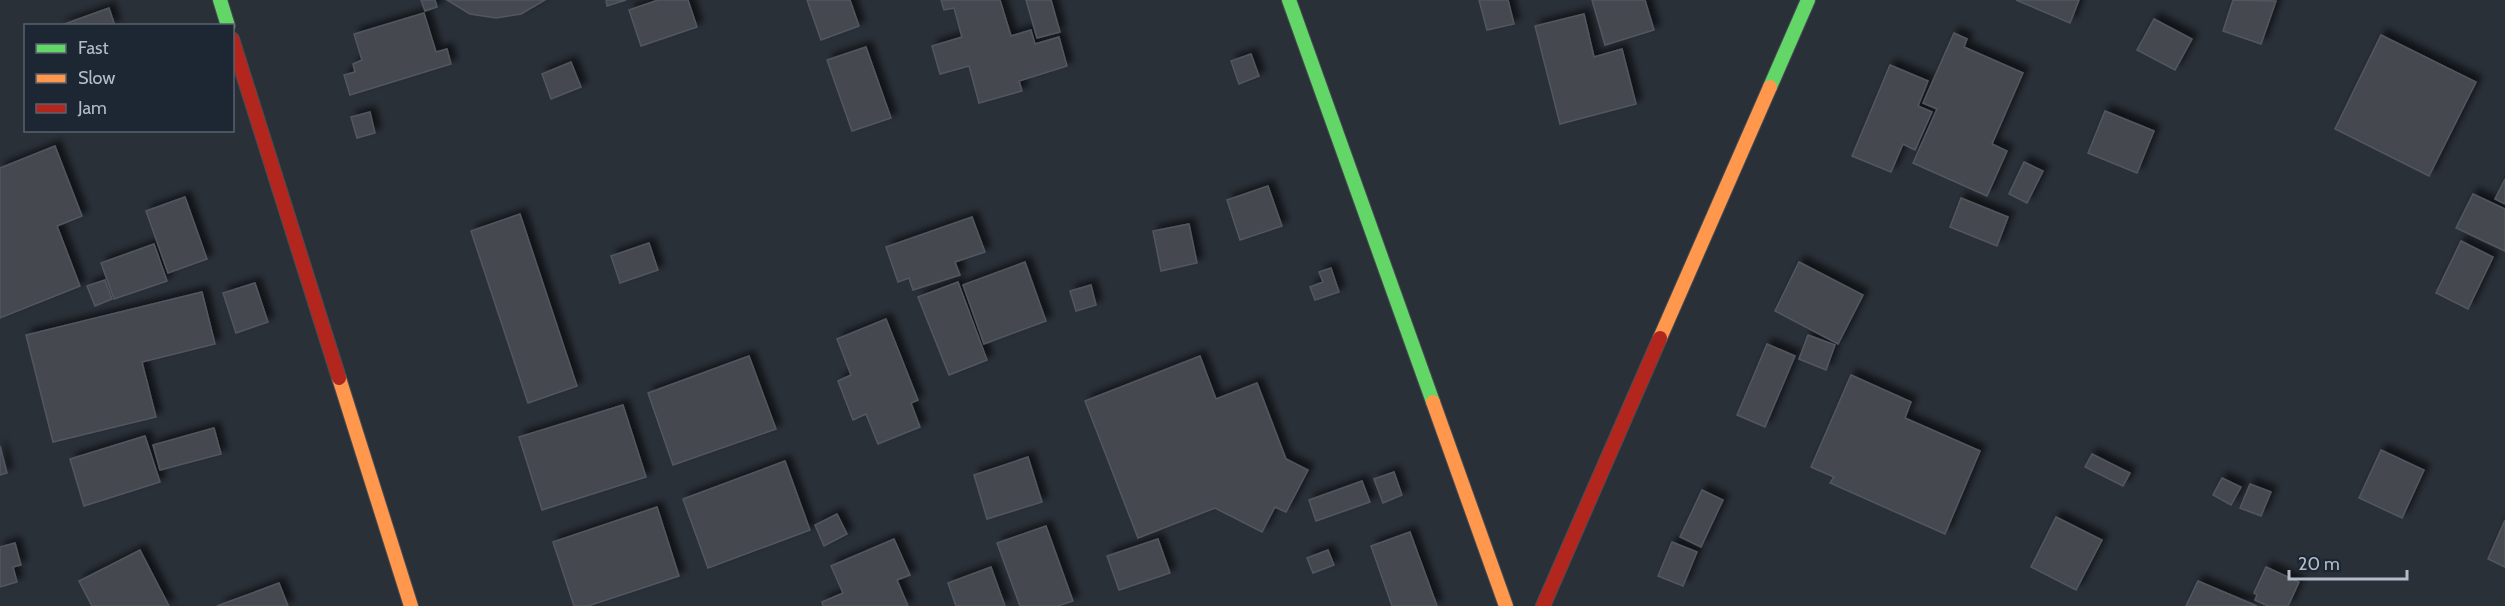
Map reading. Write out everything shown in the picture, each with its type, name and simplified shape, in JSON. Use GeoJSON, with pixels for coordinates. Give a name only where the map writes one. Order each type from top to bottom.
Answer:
{"type":"FeatureCollection","features":[{"type":"Feature","properties":{"kind":"street"},"geometry":{"type":"LineString","coordinates":[[220,0],[227,24]]}},
{"type":"Feature","properties":{"kind":"street"},"geometry":{"type":"LineString","coordinates":[[1289,0],[1506,606]]}},
{"type":"Feature","properties":{"kind":"street"},"geometry":{"type":"LineString","coordinates":[[1543,606],[1808,0]]}},
{"type":"Feature","properties":{"kind":"street"},"geometry":{"type":"LineString","coordinates":[[234,45],[411,606]]}},
{"type":"Feature","properties":{"kind":"building"},"geometry":{"type":"Polygon","coordinates":[[[421,0],[435,0],[437,7],[425,11],[421,0]]]}},
{"type":"Feature","properties":{"kind":"building"},"geometry":{"type":"Polygon","coordinates":[[[447,0],[545,0],[521,14],[496,18],[470,14],[447,0]]]}},
{"type":"Feature","properties":{"kind":"building"},"geometry":{"type":"Polygon","coordinates":[[[606,0],[626,0],[607,6],[606,0]]]}},
{"type":"Feature","properties":{"kind":"building"},"geometry":{"type":"Polygon","coordinates":[[[658,0],[688,0],[697,27],[641,46],[629,10],[658,0]]]}},
{"type":"Feature","properties":{"kind":"building"},"geometry":{"type":"Polygon","coordinates":[[[807,0],[850,0],[859,26],[821,40],[807,0]]]}},
{"type":"Feature","properties":{"kind":"building"},"geometry":{"type":"Polygon","coordinates":[[[941,0],[1000,0],[1011,36],[1031,30],[1035,44],[1059,37],[1067,66],[1019,81],[1022,91],[979,103],[969,66],[940,74],[932,46],[962,37],[954,8],[944,10],[941,0]]]}},
{"type":"Feature","properties":{"kind":"building"},"geometry":{"type":"Polygon","coordinates":[[[1026,0],[1051,0],[1060,32],[1037,38],[1026,0]]]}},
{"type":"Feature","properties":{"kind":"building"},"geometry":{"type":"Polygon","coordinates":[[[1479,0],[1508,0],[1514,24],[1487,30],[1479,0]]]}},
{"type":"Feature","properties":{"kind":"building"},"geometry":{"type":"Polygon","coordinates":[[[1592,0],[1645,0],[1654,30],[1605,45],[1592,0]]]}},
{"type":"Feature","properties":{"kind":"building"},"geometry":{"type":"Polygon","coordinates":[[[2016,0],[2079,0],[2070,23],[2016,0]]]}},
{"type":"Feature","properties":{"kind":"building"},"geometry":{"type":"Polygon","coordinates":[[[2233,0],[2276,1],[2261,44],[2223,31],[2233,0]]]}},
{"type":"Feature","properties":{"kind":"building"},"geometry":{"type":"Polygon","coordinates":[[[109,8],[114,24],[65,24],[109,8]]]}},
{"type":"Feature","properties":{"kind":"building"},"geometry":{"type":"Polygon","coordinates":[[[424,13],[436,52],[447,49],[451,64],[350,95],[344,75],[355,72],[353,64],[362,60],[354,34],[424,13]]]}},
{"type":"Feature","properties":{"kind":"building"},"geometry":{"type":"Polygon","coordinates":[[[1584,14],[1594,57],[1622,49],[1636,104],[1560,124],[1535,26],[1584,14]]]}},
{"type":"Feature","properties":{"kind":"building"},"geometry":{"type":"Polygon","coordinates":[[[2154,19],[2192,39],[2175,70],[2137,50],[2154,19]]]}},
{"type":"Feature","properties":{"kind":"building"},"geometry":{"type":"Polygon","coordinates":[[[1954,33],[1967,39],[1964,47],[2023,73],[1992,144],[2007,151],[1987,196],[1913,163],[1937,109],[1923,103],[1954,33]]]}},
{"type":"Feature","properties":{"kind":"building"},"geometry":{"type":"Polygon","coordinates":[[[2381,35],[2476,82],[2429,176],[2335,129],[2381,35]]]}},
{"type":"Feature","properties":{"kind":"building"},"geometry":{"type":"Polygon","coordinates":[[[866,47],[891,118],[852,131],[827,60],[866,47]]]}},
{"type":"Feature","properties":{"kind":"building"},"geometry":{"type":"Polygon","coordinates":[[[1251,54],[1259,76],[1239,84],[1231,61],[1251,54]]]}},
{"type":"Feature","properties":{"kind":"building"},"geometry":{"type":"Polygon","coordinates":[[[571,62],[581,87],[551,99],[542,74],[571,62]]]}},
{"type":"Feature","properties":{"kind":"building"},"geometry":{"type":"Polygon","coordinates":[[[1890,65],[1928,81],[1918,106],[1932,112],[1915,150],[1903,144],[1891,172],[1852,156],[1890,65]]]}},
{"type":"Feature","properties":{"kind":"building"},"geometry":{"type":"Polygon","coordinates":[[[2105,111],[2154,131],[2137,173],[2088,153],[2105,111]]]}},
{"type":"Feature","properties":{"kind":"building"},"geometry":{"type":"Polygon","coordinates":[[[370,112],[375,133],[357,138],[351,117],[370,112]]]}},
{"type":"Feature","properties":{"kind":"building"},"geometry":{"type":"Polygon","coordinates":[[[55,146],[82,216],[57,226],[80,286],[0,318],[0,168],[55,146]]]}},
{"type":"Feature","properties":{"kind":"building"},"geometry":{"type":"Polygon","coordinates":[[[2024,162],[2043,171],[2027,203],[2009,194],[2024,162]]]}},
{"type":"Feature","properties":{"kind":"building"},"geometry":{"type":"Polygon","coordinates":[[[2505,179],[2505,204],[2495,199],[2505,179]]]}},
{"type":"Feature","properties":{"kind":"building"},"geometry":{"type":"Polygon","coordinates":[[[1268,186],[1282,226],[1240,240],[1227,200],[1268,186]]]}},
{"type":"Feature","properties":{"kind":"building"},"geometry":{"type":"Polygon","coordinates":[[[2473,194],[2505,209],[2505,251],[2456,228],[2473,194]]]}},
{"type":"Feature","properties":{"kind":"building"},"geometry":{"type":"Polygon","coordinates":[[[185,197],[207,259],[168,273],[146,211],[185,197]]]}},
{"type":"Feature","properties":{"kind":"building"},"geometry":{"type":"Polygon","coordinates":[[[1961,198],[2008,217],[1997,246],[1950,227],[1961,198]]]}},
{"type":"Feature","properties":{"kind":"building"},"geometry":{"type":"Polygon","coordinates":[[[520,214],[577,386],[528,403],[471,231],[520,214]]]}},
{"type":"Feature","properties":{"kind":"building"},"geometry":{"type":"Polygon","coordinates":[[[972,217],[985,252],[955,262],[960,275],[913,290],[909,278],[898,282],[886,247],[972,217]]]}},
{"type":"Feature","properties":{"kind":"building"},"geometry":{"type":"Polygon","coordinates":[[[1189,224],[1197,263],[1161,271],[1153,231],[1189,224]]]}},
{"type":"Feature","properties":{"kind":"building"},"geometry":{"type":"Polygon","coordinates":[[[2461,241],[2493,257],[2468,309],[2436,293],[2461,241]]]}},
{"type":"Feature","properties":{"kind":"building"},"geometry":{"type":"Polygon","coordinates":[[[649,243],[658,270],[620,283],[611,256],[649,243]]]}},
{"type":"Feature","properties":{"kind":"building"},"geometry":{"type":"Polygon","coordinates":[[[154,244],[167,281],[114,299],[101,263],[154,244]]]}},
{"type":"Feature","properties":{"kind":"building"},"geometry":{"type":"Polygon","coordinates":[[[1025,262],[1046,321],[984,344],[963,285],[1025,262]]]}},
{"type":"Feature","properties":{"kind":"building"},"geometry":{"type":"Polygon","coordinates":[[[1799,262],[1863,295],[1838,344],[1775,311],[1799,262]]]}},
{"type":"Feature","properties":{"kind":"building"},"geometry":{"type":"Polygon","coordinates":[[[1331,268],[1339,292],[1315,300],[1310,287],[1323,282],[1319,272],[1331,268]]]}},
{"type":"Feature","properties":{"kind":"building"},"geometry":{"type":"Polygon","coordinates":[[[105,280],[112,299],[95,306],[87,286],[105,280]]]}},
{"type":"Feature","properties":{"kind":"building"},"geometry":{"type":"Polygon","coordinates":[[[958,282],[987,360],[949,375],[918,297],[958,282]]]}},
{"type":"Feature","properties":{"kind":"building"},"geometry":{"type":"Polygon","coordinates":[[[255,283],[268,322],[236,333],[223,293],[255,283]]]}},
{"type":"Feature","properties":{"kind":"building"},"geometry":{"type":"Polygon","coordinates":[[[1091,285],[1096,305],[1076,311],[1070,291],[1091,285]]]}},
{"type":"Feature","properties":{"kind":"building"},"geometry":{"type":"Polygon","coordinates":[[[202,292],[215,344],[142,362],[156,417],[53,442],[26,335],[202,292]]]}},
{"type":"Feature","properties":{"kind":"building"},"geometry":{"type":"Polygon","coordinates":[[[886,319],[918,400],[911,403],[920,427],[878,444],[866,414],[853,420],[838,381],[851,375],[837,339],[886,319]]]}},
{"type":"Feature","properties":{"kind":"building"},"geometry":{"type":"Polygon","coordinates":[[[1808,335],[1835,345],[1826,370],[1799,359],[1808,335]]]}},
{"type":"Feature","properties":{"kind":"building"},"geometry":{"type":"Polygon","coordinates":[[[1767,344],[1795,356],[1765,427],[1737,415],[1767,344]]]}},
{"type":"Feature","properties":{"kind":"building"},"geometry":{"type":"Polygon","coordinates":[[[749,356],[776,429],[673,465],[648,393],[749,356]]]}},
{"type":"Feature","properties":{"kind":"building"},"geometry":{"type":"Polygon","coordinates":[[[1200,356],[1216,399],[1257,383],[1286,459],[1308,470],[1286,512],[1275,507],[1262,532],[1215,508],[1138,538],[1085,401],[1200,356]]]}},
{"type":"Feature","properties":{"kind":"building"},"geometry":{"type":"Polygon","coordinates":[[[1851,375],[1911,402],[1905,418],[1980,451],[1945,534],[1830,483],[1834,477],[1811,467],[1851,375]]]}},
{"type":"Feature","properties":{"kind":"building"},"geometry":{"type":"Polygon","coordinates":[[[623,405],[646,477],[542,510],[519,437],[623,405]]]}},
{"type":"Feature","properties":{"kind":"building"},"geometry":{"type":"Polygon","coordinates":[[[214,428],[221,454],[160,470],[153,445],[214,428]]]}},
{"type":"Feature","properties":{"kind":"building"},"geometry":{"type":"Polygon","coordinates":[[[145,436],[160,482],[84,506],[70,459],[145,436]]]}},
{"type":"Feature","properties":{"kind":"building"},"geometry":{"type":"Polygon","coordinates":[[[0,446],[7,473],[0,475],[0,446]]]}},
{"type":"Feature","properties":{"kind":"building"},"geometry":{"type":"Polygon","coordinates":[[[2381,450],[2424,470],[2402,518],[2359,498],[2381,450]]]}},
{"type":"Feature","properties":{"kind":"building"},"geometry":{"type":"Polygon","coordinates":[[[2092,454],[2130,473],[2123,486],[2085,467],[2092,454]]]}},
{"type":"Feature","properties":{"kind":"building"},"geometry":{"type":"Polygon","coordinates":[[[1028,457],[1042,502],[987,519],[974,475],[1028,457]]]}},
{"type":"Feature","properties":{"kind":"building"},"geometry":{"type":"Polygon","coordinates":[[[785,461],[810,530],[708,568],[683,499],[785,461]]]}},
{"type":"Feature","properties":{"kind":"building"},"geometry":{"type":"Polygon","coordinates":[[[1394,472],[1402,495],[1383,503],[1374,479],[1394,472]]]}},
{"type":"Feature","properties":{"kind":"building"},"geometry":{"type":"Polygon","coordinates":[[[2222,478],[2241,487],[2231,505],[2213,495],[2222,478]]]}},
{"type":"Feature","properties":{"kind":"building"},"geometry":{"type":"Polygon","coordinates":[[[1362,481],[1370,502],[1316,521],[1309,500],[1362,481]]]}},
{"type":"Feature","properties":{"kind":"building"},"geometry":{"type":"Polygon","coordinates":[[[2250,484],[2271,492],[2261,516],[2240,508],[2250,484]]]}},
{"type":"Feature","properties":{"kind":"building"},"geometry":{"type":"Polygon","coordinates":[[[1702,490],[1723,500],[1701,547],[1680,537],[1702,490]]]}},
{"type":"Feature","properties":{"kind":"building"},"geometry":{"type":"Polygon","coordinates":[[[657,507],[679,576],[588,606],[574,606],[553,542],[657,507]]]}},
{"type":"Feature","properties":{"kind":"building"},"geometry":{"type":"Polygon","coordinates":[[[837,514],[847,534],[824,546],[815,525],[837,514]]]}},
{"type":"Feature","properties":{"kind":"building"},"geometry":{"type":"Polygon","coordinates":[[[2056,517],[2102,540],[2076,590],[2031,567],[2056,517]]]}},
{"type":"Feature","properties":{"kind":"building"},"geometry":{"type":"Polygon","coordinates":[[[2505,520],[2505,567],[2488,559],[2505,520]]]}},
{"type":"Feature","properties":{"kind":"building"},"geometry":{"type":"Polygon","coordinates":[[[1046,526],[1073,601],[1058,606],[1020,606],[997,543],[1046,526]]]}},
{"type":"Feature","properties":{"kind":"building"},"geometry":{"type":"Polygon","coordinates":[[[1410,532],[1437,606],[1392,606],[1371,546],[1410,532]]]}},
{"type":"Feature","properties":{"kind":"building"},"geometry":{"type":"Polygon","coordinates":[[[894,539],[910,575],[897,580],[908,606],[823,606],[822,602],[843,593],[831,566],[894,539]]]}},
{"type":"Feature","properties":{"kind":"building"},"geometry":{"type":"Polygon","coordinates":[[[1158,539],[1170,573],[1119,590],[1107,556],[1158,539]]]}},
{"type":"Feature","properties":{"kind":"building"},"geometry":{"type":"Polygon","coordinates":[[[1672,542],[1697,552],[1683,586],[1658,576],[1672,542]]]}},
{"type":"Feature","properties":{"kind":"building"},"geometry":{"type":"Polygon","coordinates":[[[15,543],[21,565],[13,567],[17,582],[0,587],[0,547],[15,543]]]}},
{"type":"Feature","properties":{"kind":"building"},"geometry":{"type":"Polygon","coordinates":[[[140,550],[169,606],[92,606],[79,581],[140,550]]]}},
{"type":"Feature","properties":{"kind":"building"},"geometry":{"type":"Polygon","coordinates":[[[1328,550],[1334,565],[1313,573],[1307,558],[1328,550]]]}},
{"type":"Feature","properties":{"kind":"building"},"geometry":{"type":"Polygon","coordinates":[[[991,567],[1005,606],[956,606],[948,583],[991,567]]]}},
{"type":"Feature","properties":{"kind":"building"},"geometry":{"type":"Polygon","coordinates":[[[2266,567],[2299,582],[2288,606],[2268,606],[2255,600],[2257,595],[2254,593],[2266,567]]]}},
{"type":"Feature","properties":{"kind":"building"},"geometry":{"type":"Polygon","coordinates":[[[2198,581],[2257,606],[2186,606],[2198,581]]]}},
{"type":"Feature","properties":{"kind":"building"},"geometry":{"type":"Polygon","coordinates":[[[279,583],[288,606],[217,606],[279,583]]]}},
{"type":"Feature","properties":{"kind":"traffic: fast"},"geometry":{"type":"LineString","coordinates":[[220,0],[227,24]]}},
{"type":"Feature","properties":{"kind":"traffic: fast"},"geometry":{"type":"LineString","coordinates":[[1289,0],[1433,402]]}},
{"type":"Feature","properties":{"kind":"traffic: fast"},"geometry":{"type":"LineString","coordinates":[[1770,87],[1808,0]]}},
{"type":"Feature","properties":{"kind":"traffic: slow"},"geometry":{"type":"LineString","coordinates":[[1660,338],[1770,87]]}},
{"type":"Feature","properties":{"kind":"traffic: slow"},"geometry":{"type":"LineString","coordinates":[[339,378],[411,606]]}},
{"type":"Feature","properties":{"kind":"traffic: slow"},"geometry":{"type":"LineString","coordinates":[[1433,402],[1506,606]]}},
{"type":"Feature","properties":{"kind":"traffic: jam"},"geometry":{"type":"LineString","coordinates":[[234,45],[339,378]]}},
{"type":"Feature","properties":{"kind":"traffic: jam"},"geometry":{"type":"LineString","coordinates":[[1543,606],[1660,338]]}}]}
